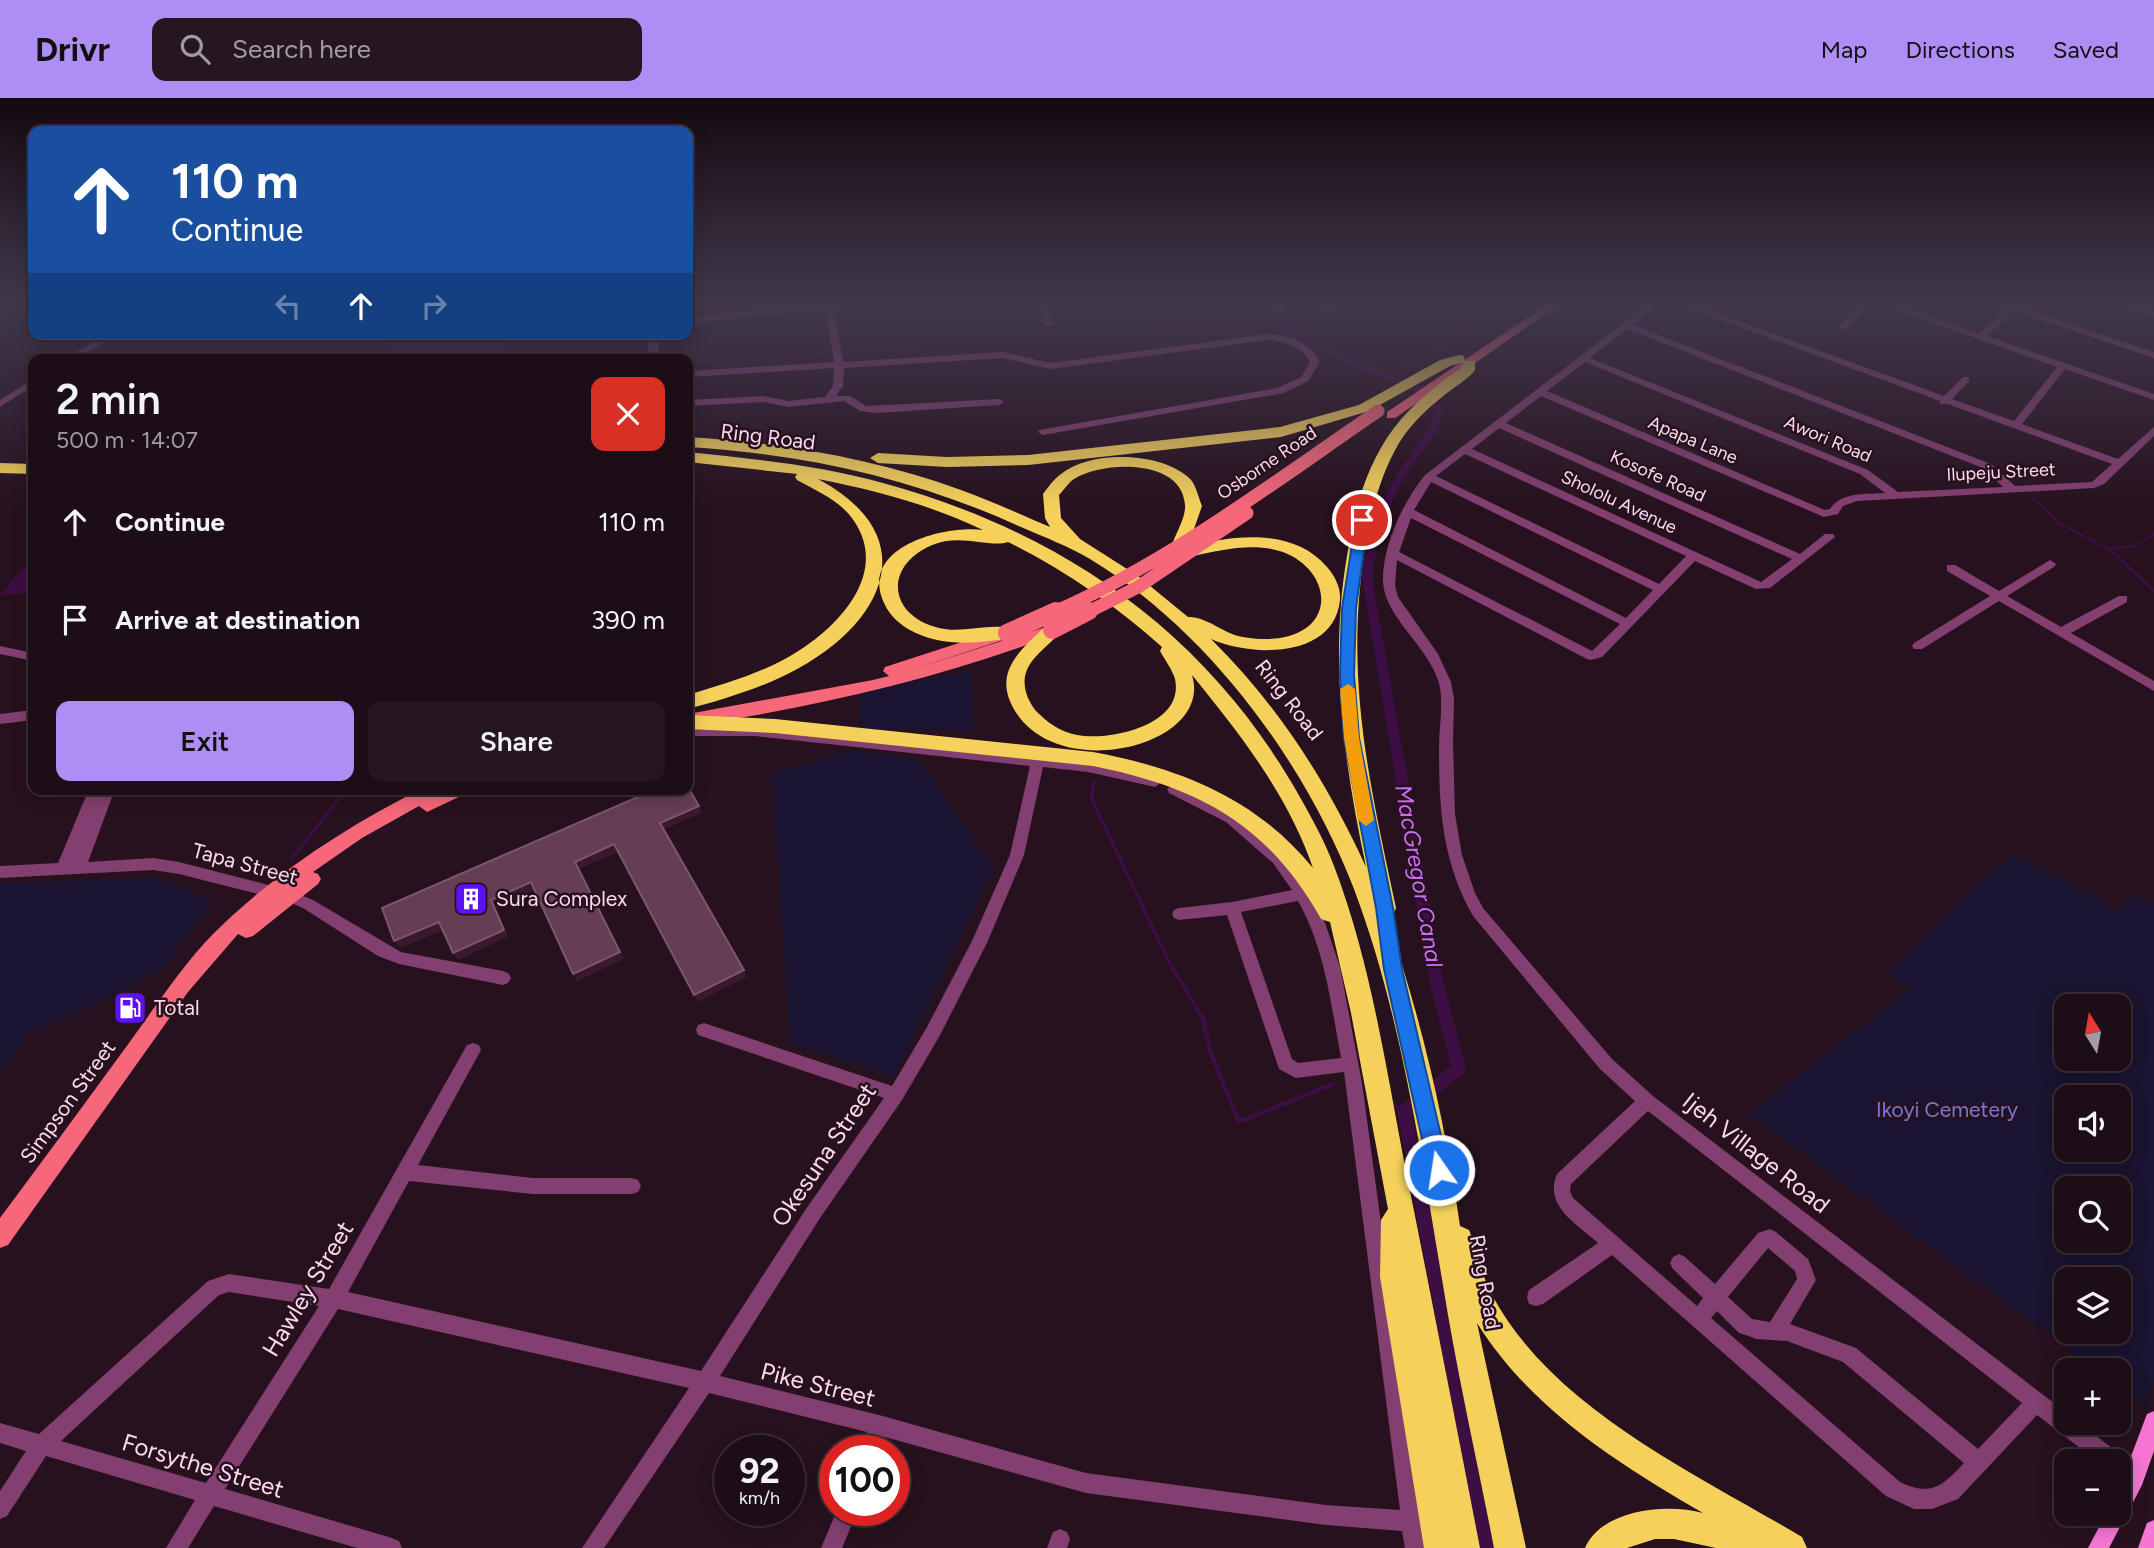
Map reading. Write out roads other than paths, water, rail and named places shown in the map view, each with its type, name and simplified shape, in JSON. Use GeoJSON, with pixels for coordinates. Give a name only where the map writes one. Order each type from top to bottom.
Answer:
{"type":"FeatureCollection","features":[{"type":"Feature","properties":{"kind":"highway"},"geometry":{"type":"LineString","coordinates":[[1393,969],[1352,738],[1347,675],[1349,608],[1362,520],[1371,488],[1409,398],[1432,382],[1438,373]]}},
{"type":"Feature","properties":{"kind":"highway"},"geometry":{"type":"LineString","coordinates":[[803,452],[911,461],[983,462],[1191,444],[1309,427],[1364,408],[1409,398],[1432,382],[1460,373]]}},
{"type":"Feature","properties":{"kind":"highway","name":"Ring Road"},"geometry":{"type":"LineString","coordinates":[[693,442],[803,452],[930,484],[1007,513],[1081,547],[1130,578],[1178,616],[1236,675],[1278,726],[1310,774],[1364,883],[1393,969],[1439,1170],[1452,1260],[1510,1548]]}},
{"type":"Feature","properties":{"kind":"highway","name":"Ring Road"},"geometry":{"type":"LineString","coordinates":[[693,457],[813,470],[897,490],[985,522],[1047,554],[1094,580],[1197,668],[1220,694],[1272,764],[1308,831],[1336,900],[1364,1020],[1464,1548]]}},
{"type":"Feature","properties":{"kind":"highway"},"geometry":{"type":"LineString","coordinates":[[1081,547],[1057,524],[1050,505],[1052,494],[1065,477],[1092,464],[1123,461],[1156,466],[1178,477],[1188,487],[1195,505],[1188,547],[1248,542],[1285,547],[1299,553],[1321,569],[1329,580],[1334,595],[1326,620],[1301,638],[1279,644],[1241,643],[1214,634],[1178,616]]}},
{"type":"Feature","properties":{"kind":"highway"},"geometry":{"type":"LineString","coordinates":[[693,700],[781,669],[805,655],[846,621],[860,604],[877,561],[871,531],[852,506],[830,489],[803,477],[751,462]]}},
{"type":"Feature","properties":{"kind":"highway"},"geometry":{"type":"LineString","coordinates":[[0,468],[28,470]]}},
{"type":"Feature","properties":{"kind":"highway"},"geometry":{"type":"LineString","coordinates":[[0,482],[28,483]]}},
{"type":"Feature","properties":{"kind":"highway"},"geometry":{"type":"LineString","coordinates":[[1007,633],[974,637],[937,634],[900,615],[889,600],[888,581],[891,571],[906,553],[930,540],[967,533],[986,535],[1047,554]]}},
{"type":"Feature","properties":{"kind":"highway"},"geometry":{"type":"LineString","coordinates":[[1052,630],[1030,651],[1015,680],[1021,705],[1028,716],[1056,736],[1072,741],[1105,744],[1139,738],[1160,727],[1181,704],[1184,681],[1179,667],[1158,635]]}},
{"type":"Feature","properties":{"kind":"highway"},"geometry":{"type":"LineString","coordinates":[[693,721],[775,726],[1053,755],[1132,765],[1160,774],[1222,801],[1275,839],[1312,881],[1349,959]]}},
{"type":"Feature","properties":{"kind":"highway"},"geometry":{"type":"LineString","coordinates":[[1439,1170],[1481,1304],[1507,1346],[1561,1400],[1596,1429],[1770,1544]]}},
{"type":"Feature","properties":{"kind":"highway"},"geometry":{"type":"LineString","coordinates":[[1394,1173],[1394,1277],[1440,1548]]}},
{"type":"Feature","properties":{"kind":"highway"},"geometry":{"type":"LineString","coordinates":[[1601,1548],[1612,1538],[1634,1528],[1658,1522],[1703,1526],[1770,1544]]}},
{"type":"Feature","properties":{"kind":"main road","name":"Osborne Road"},"geometry":{"type":"LineString","coordinates":[[824,691],[963,663],[1052,630],[1138,587],[1188,547],[1409,398]]}},
{"type":"Feature","properties":{"kind":"main road","name":"Osborne Road"},"geometry":{"type":"LineString","coordinates":[[824,691],[1007,633],[1188,547]]}},
{"type":"Feature","properties":{"kind":"main road"},"geometry":{"type":"LineString","coordinates":[[693,709],[824,691]]}},
{"type":"Feature","properties":{"kind":"main road"},"geometry":{"type":"LineString","coordinates":[[693,720],[824,691]]}},
{"type":"Feature","properties":{"kind":"main road"},"geometry":{"type":"LineString","coordinates":[[279,894],[365,830],[426,795]]}},
{"type":"Feature","properties":{"kind":"main road"},"geometry":{"type":"LineString","coordinates":[[279,894],[447,795]]}},
{"type":"Feature","properties":{"kind":"main road","name":"Simpson Street"},"geometry":{"type":"LineString","coordinates":[[0,1237],[157,1020],[279,894]]}},
{"type":"Feature","properties":{"kind":"main road"},"geometry":{"type":"LineString","coordinates":[[2131,1464],[2154,1421]]}},
{"type":"Feature","properties":{"kind":"main road"},"geometry":{"type":"LineString","coordinates":[[2098,1548],[2110,1526]]}},
{"type":"Feature","properties":{"kind":"main road"},"geometry":{"type":"LineString","coordinates":[[2148,1548],[2154,1530]]}},
{"type":"Feature","properties":{"kind":"street"},"geometry":{"type":"LineString","coordinates":[[837,373],[838,386],[846,398],[864,409],[999,402]]}},
{"type":"Feature","properties":{"kind":"street"},"geometry":{"type":"LineString","coordinates":[[1043,432],[1280,391],[1305,379],[1308,373]]}},
{"type":"Feature","properties":{"kind":"street"},"geometry":{"type":"LineString","coordinates":[[1566,373],[1429,477],[1661,589]]}},
{"type":"Feature","properties":{"kind":"street","name":"Awori Road"},"geometry":{"type":"LineString","coordinates":[[1619,373],[1864,472],[1896,496]]}},
{"type":"Feature","properties":{"kind":"street"},"geometry":{"type":"LineString","coordinates":[[1747,373],[1987,466],[2012,489]]}},
{"type":"Feature","properties":{"kind":"street"},"geometry":{"type":"LineString","coordinates":[[1867,373],[2119,464]]}},
{"type":"Feature","properties":{"kind":"street"},"geometry":{"type":"LineString","coordinates":[[2015,427],[2057,373]]}},
{"type":"Feature","properties":{"kind":"street"},"geometry":{"type":"LineString","coordinates":[[2085,373],[2154,397]]}},
{"type":"Feature","properties":{"kind":"street"},"geometry":{"type":"LineString","coordinates":[[1944,401],[1966,379]]}},
{"type":"Feature","properties":{"kind":"street"},"geometry":{"type":"LineString","coordinates":[[0,404],[28,385]]}},
{"type":"Feature","properties":{"kind":"street"},"geometry":{"type":"LineString","coordinates":[[829,398],[838,386]]}},
{"type":"Feature","properties":{"kind":"street","name":"Apapa Lane"},"geometry":{"type":"LineString","coordinates":[[1540,392],[1819,513],[1834,512]]}},
{"type":"Feature","properties":{"kind":"street"},"geometry":{"type":"LineString","coordinates":[[693,403],[764,399],[788,404],[846,398]]}},
{"type":"Feature","properties":{"kind":"street","name":"Kosofe Road"},"geometry":{"type":"LineString","coordinates":[[1499,424],[1802,559]]}},
{"type":"Feature","properties":{"kind":"street","name":"Ilupeju Street"},"geometry":{"type":"LineString","coordinates":[[1834,512],[1845,500],[2094,485],[2154,430]]}},
{"type":"Feature","properties":{"kind":"street","name":"Shololu Avenue"},"geometry":{"type":"LineString","coordinates":[[1465,450],[1760,586],[1766,585],[1802,559]]}},
{"type":"Feature","properties":{"kind":"street","name":"Ijeh Village Road"},"geometry":{"type":"LineString","coordinates":[[1429,477],[1416,492],[1389,575],[1392,595],[1438,663],[1447,692],[1449,819],[1459,874],[1466,894],[1478,912],[1606,1064],[1647,1101],[2097,1449]]}},
{"type":"Feature","properties":{"kind":"street"},"geometry":{"type":"LineString","coordinates":[[1409,512],[1627,623]]}},
{"type":"Feature","properties":{"kind":"street"},"geometry":{"type":"LineString","coordinates":[[1802,559],[1829,537]]}},
{"type":"Feature","properties":{"kind":"street"},"geometry":{"type":"LineString","coordinates":[[1394,554],[1591,656],[1598,654],[1693,556]]}},
{"type":"Feature","properties":{"kind":"street"},"geometry":{"type":"LineString","coordinates":[[1918,646],[2050,564]]}},
{"type":"Feature","properties":{"kind":"street"},"geometry":{"type":"LineString","coordinates":[[1951,568],[2154,687]]}},
{"type":"Feature","properties":{"kind":"street"},"geometry":{"type":"LineString","coordinates":[[2060,633],[2123,598]]}},
{"type":"Feature","properties":{"kind":"street"},"geometry":{"type":"LineString","coordinates":[[0,643],[28,648]]}},
{"type":"Feature","properties":{"kind":"street"},"geometry":{"type":"LineString","coordinates":[[0,650],[28,656]]}},
{"type":"Feature","properties":{"kind":"street"},"geometry":{"type":"LineString","coordinates":[[0,719],[28,716]]}},
{"type":"Feature","properties":{"kind":"street"},"geometry":{"type":"LineString","coordinates":[[693,730],[755,731],[1088,766],[1150,780],[1204,802],[1255,837],[1278,859],[1317,920],[1332,967],[1351,1064],[1415,1548]]}},
{"type":"Feature","properties":{"kind":"street","name":"Okesuna Street"},"geometry":{"type":"LineString","coordinates":[[592,1548],[705,1382],[814,1212],[896,1095],[933,1032],[979,943],[1012,867],[1028,813],[1038,761]]}},
{"type":"Feature","properties":{"kind":"street"},"geometry":{"type":"LineString","coordinates":[[71,868],[94,795]]}},
{"type":"Feature","properties":{"kind":"street"},"geometry":{"type":"LineString","coordinates":[[71,868],[104,795]]}},
{"type":"Feature","properties":{"kind":"street","name":"Tapa Street"},"geometry":{"type":"LineString","coordinates":[[0,872],[153,864],[179,868],[308,904],[383,951],[399,958],[503,978]]}},
{"type":"Feature","properties":{"kind":"street"},"geometry":{"type":"LineString","coordinates":[[1179,914],[1232,908],[1302,894]]}},
{"type":"Feature","properties":{"kind":"street"},"geometry":{"type":"LineString","coordinates":[[1232,908],[1284,1064],[1296,1071],[1351,1064]]}},
{"type":"Feature","properties":{"kind":"street"},"geometry":{"type":"LineString","coordinates":[[704,1030],[896,1095]]}},
{"type":"Feature","properties":{"kind":"street","name":"Hawley Street"},"geometry":{"type":"LineString","coordinates":[[176,1548],[333,1301],[473,1050]]}},
{"type":"Feature","properties":{"kind":"street"},"geometry":{"type":"LineString","coordinates":[[1647,1101],[1563,1180],[1561,1191],[1567,1204],[1893,1489],[1914,1499],[1932,1499],[1951,1492],[2035,1403]]}},
{"type":"Feature","properties":{"kind":"street"},"geometry":{"type":"LineString","coordinates":[[404,1172],[533,1186],[632,1186]]}},
{"type":"Feature","properties":{"kind":"street"},"geometry":{"type":"LineString","coordinates":[[1698,1319],[1764,1239],[1770,1238],[1801,1265],[1807,1280],[1776,1329]]}},
{"type":"Feature","properties":{"kind":"street"},"geometry":{"type":"LineString","coordinates":[[1536,1297],[1613,1244]]}},
{"type":"Feature","properties":{"kind":"street"},"geometry":{"type":"LineString","coordinates":[[1679,1264],[1746,1326],[1756,1330],[1776,1329],[1830,1346],[1861,1363],[1978,1462]]}},
{"type":"Feature","properties":{"kind":"street","name":"Pike Street"},"geometry":{"type":"LineString","coordinates":[[41,1446],[214,1287],[229,1283],[364,1304],[705,1382],[879,1425],[1086,1483],[1300,1512],[1412,1521]]}},
{"type":"Feature","properties":{"kind":"street"},"geometry":{"type":"LineString","coordinates":[[876,1435],[879,1425]]}},
{"type":"Feature","properties":{"kind":"street","name":"Forsythe Street"},"geometry":{"type":"LineString","coordinates":[[0,1433],[392,1548]]}},
{"type":"Feature","properties":{"kind":"street"},"geometry":{"type":"LineString","coordinates":[[0,1509],[41,1446]]}},
{"type":"Feature","properties":{"kind":"street"},"geometry":{"type":"LineString","coordinates":[[831,1548],[841,1526]]}},
{"type":"Feature","properties":{"kind":"waterway","name":"MacGregor Canal"},"geometry":{"type":"LineString","coordinates":[[1377,373],[1424,392],[1439,409],[1430,436],[1402,474],[1390,498],[1375,537],[1367,578],[1437,984],[1459,1068],[1404,1112],[1488,1548]]}},
{"type":"Feature","properties":{"kind":"waterway"},"geometry":{"type":"LineString","coordinates":[[1385,375],[1391,373]]}},
{"type":"Feature","properties":{"kind":"waterway"},"geometry":{"type":"LineString","coordinates":[[2034,499],[2059,523],[2113,552],[2154,591]]}},
{"type":"Feature","properties":{"kind":"waterway"},"geometry":{"type":"LineString","coordinates":[[2111,549],[2135,546],[2154,534]]}},
{"type":"Feature","properties":{"kind":"waterway"},"geometry":{"type":"LineString","coordinates":[[1094,781],[1091,798],[1169,962],[1202,1017]]}},
{"type":"Feature","properties":{"kind":"waterway"},"geometry":{"type":"LineString","coordinates":[[292,859],[341,795]]}},
{"type":"Feature","properties":{"kind":"waterway"},"geometry":{"type":"LineString","coordinates":[[1202,1015],[1210,1051],[1239,1122],[1333,1084]]}},
{"type":"Feature","properties":{"kind":"waterway"},"geometry":{"type":"LineString","coordinates":[[1390,1102],[1404,1112]]}},
{"type":"Feature","properties":{"kind":"place","name":"Sura Complex"},"geometry":{"type":"Point","coordinates":[471,899]}},
{"type":"Feature","properties":{"kind":"place","name":"Total"},"geometry":{"type":"Point","coordinates":[130,1008]}},
{"type":"Feature","properties":{"kind":"park label","name":"Ikoyi Cemetery"},"geometry":{"type":"Point","coordinates":[1947,1110]}}]}
